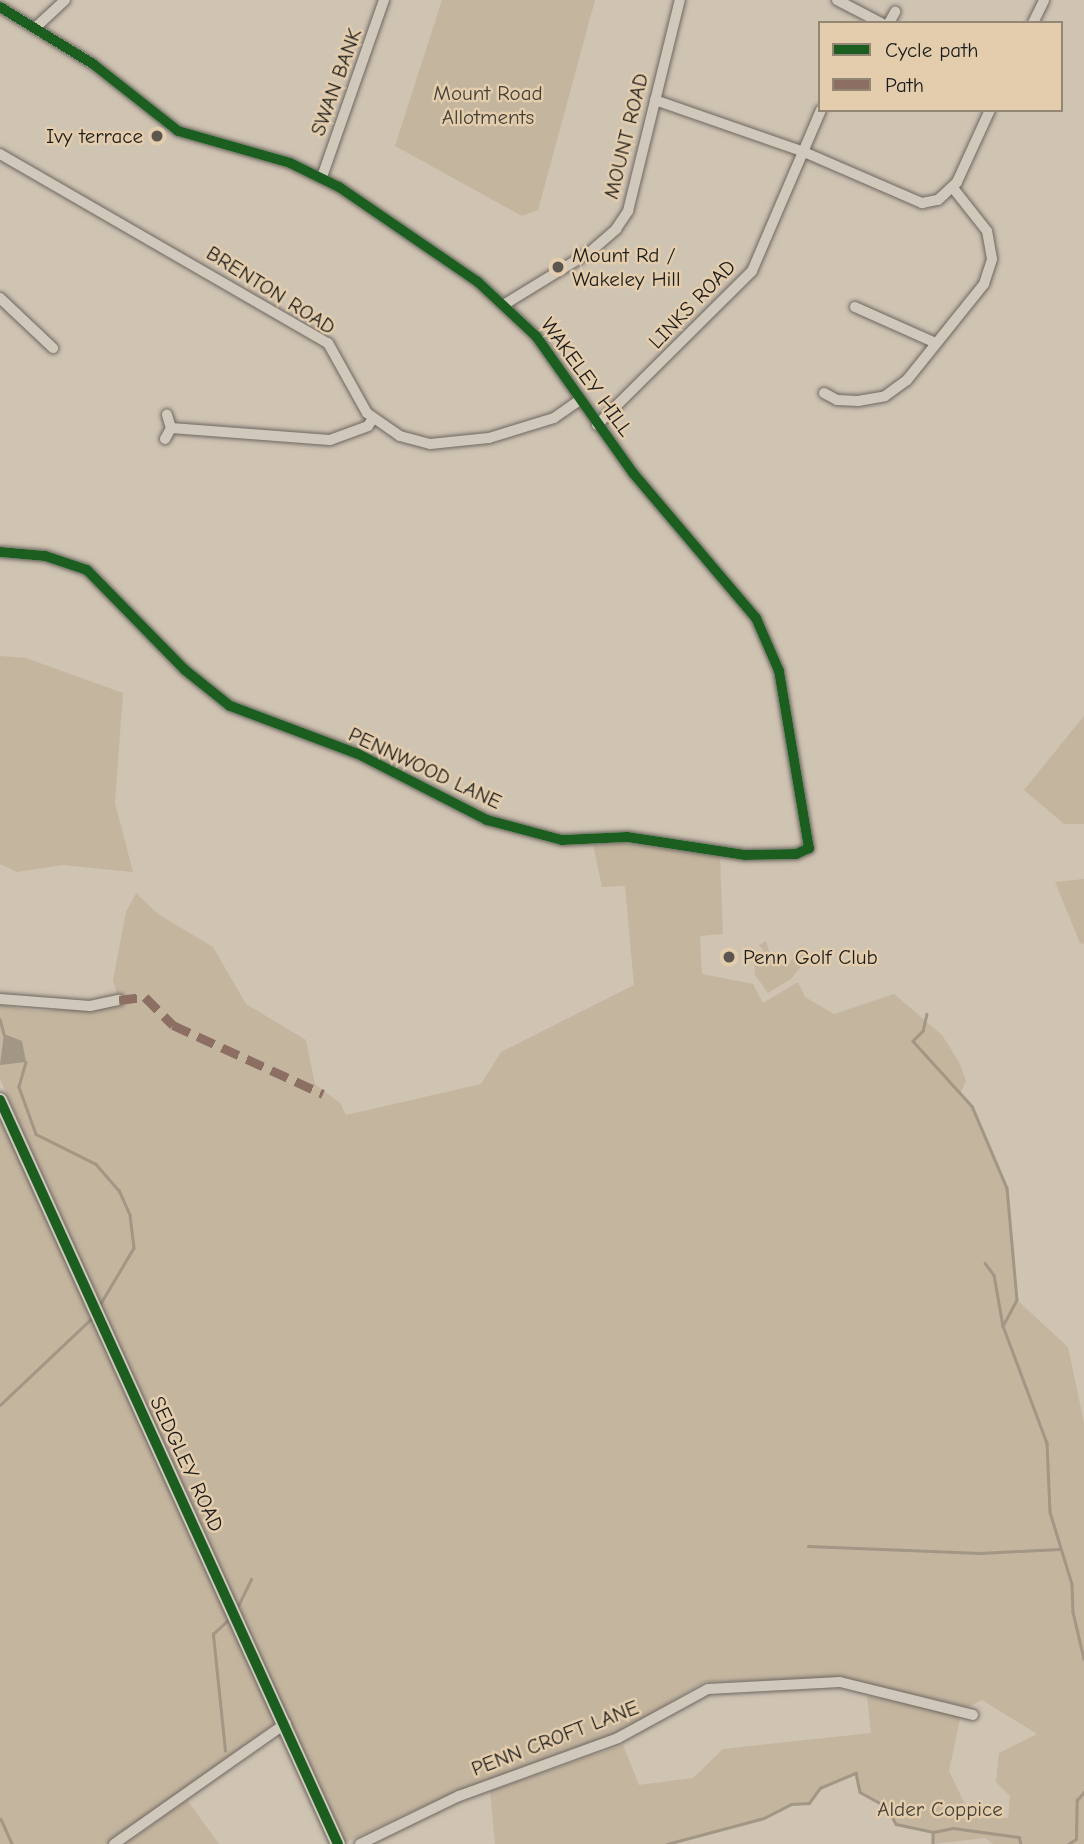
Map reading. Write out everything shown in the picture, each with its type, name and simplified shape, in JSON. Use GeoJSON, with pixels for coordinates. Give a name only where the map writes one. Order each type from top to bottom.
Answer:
{"type":"FeatureCollection","features":[{"type":"Feature","properties":{"kind":"street"},"geometry":{"type":"LineString","coordinates":[[35,28],[65,0]]}},
{"type":"Feature","properties":{"kind":"street","name":"SWAN BANK"},"geometry":{"type":"LineString","coordinates":[[322,177],[384,0]]}},
{"type":"Feature","properties":{"kind":"street","name":"MOUNT ROAD"},"geometry":{"type":"LineString","coordinates":[[505,304],[590,252],[616,229],[636,189],[680,0]]}},
{"type":"Feature","properties":{"kind":"street"},"geometry":{"type":"LineString","coordinates":[[837,0],[857,18]]}},
{"type":"Feature","properties":{"kind":"street"},"geometry":{"type":"LineString","coordinates":[[1034,21],[1044,0]]}},
{"type":"Feature","properties":{"kind":"street","name":"WAKELEY HILL"},"geometry":{"type":"LineString","coordinates":[[0,7],[93,64],[178,131],[290,163],[322,177],[505,304],[536,336],[597,425],[685,538],[756,618],[779,671],[809,848]]}},
{"type":"Feature","properties":{"kind":"street"},"geometry":{"type":"LineString","coordinates":[[890,21],[895,12]]}},
{"type":"Feature","properties":{"kind":"street"},"geometry":{"type":"LineString","coordinates":[[655,100],[804,152],[922,203],[938,200],[953,188],[989,112]]}},
{"type":"Feature","properties":{"kind":"street","name":"LINKS ROAD"},"geometry":{"type":"LineString","coordinates":[[597,425],[752,271],[820,112]]}},
{"type":"Feature","properties":{"kind":"street","name":"BRENTON ROAD"},"geometry":{"type":"LineString","coordinates":[[0,154],[328,343],[373,418],[416,442],[454,443],[522,430],[554,418],[580,400]]}},
{"type":"Feature","properties":{"kind":"street"},"geometry":{"type":"LineString","coordinates":[[824,393],[858,401],[885,397],[907,380],[984,284],[992,259],[982,221],[953,188]]}},
{"type":"Feature","properties":{"kind":"street"},"geometry":{"type":"LineString","coordinates":[[0,298],[53,348]]}},
{"type":"Feature","properties":{"kind":"street"},"geometry":{"type":"LineString","coordinates":[[855,307],[936,344]]}},
{"type":"Feature","properties":{"kind":"street"},"geometry":{"type":"LineString","coordinates":[[165,439],[171,428],[167,415]]}},
{"type":"Feature","properties":{"kind":"street"},"geometry":{"type":"LineString","coordinates":[[171,428],[330,440],[368,426],[373,418]]}},
{"type":"Feature","properties":{"kind":"street","name":"PENNWOOD LANE"},"geometry":{"type":"LineString","coordinates":[[0,552],[45,556],[87,570],[185,670],[230,706],[358,754],[412,786],[487,820],[562,840],[627,837],[745,856],[796,854],[809,848]]}},
{"type":"Feature","properties":{"kind":"street"},"geometry":{"type":"LineString","coordinates":[[0,999],[90,1006],[120,1000]]}},
{"type":"Feature","properties":{"kind":"street","name":"SEDGLEY ROAD"},"geometry":{"type":"LineString","coordinates":[[0,1100],[286,1723],[338,1844]]}},
{"type":"Feature","properties":{"kind":"street","name":"PENN CROFT LANE"},"geometry":{"type":"LineString","coordinates":[[360,1844],[459,1796],[618,1738],[708,1689],[840,1682],[973,1714]]}},
{"type":"Feature","properties":{"kind":"street"},"geometry":{"type":"LineString","coordinates":[[114,1844],[286,1723]]}},
{"type":"Feature","properties":{"kind":"green space","name":"Mount Road Allotments"},"geometry":{"type":"Polygon","coordinates":[[[442,0],[595,0],[538,210],[522,216],[395,146],[442,0]]]}},
{"type":"Feature","properties":{"kind":"green space"},"geometry":{"type":"Polygon","coordinates":[[[0,656],[26,658],[123,693],[115,803],[133,872],[62,865],[17,872],[0,864],[0,656]]]}},
{"type":"Feature","properties":{"kind":"green space"},"geometry":{"type":"Polygon","coordinates":[[[1084,716],[1084,824],[1064,824],[1024,790],[1084,716]]]}},
{"type":"Feature","properties":{"kind":"green space","name":"Alder Coppice"},"geometry":{"type":"Polygon","coordinates":[[[623,843],[720,856],[723,934],[700,936],[702,974],[753,984],[763,1003],[798,982],[805,997],[834,1014],[894,994],[942,1035],[959,1062],[966,1081],[960,1094],[972,1106],[1007,1188],[1017,1300],[1068,1347],[1084,1423],[1084,1844],[993,1844],[985,1838],[933,1844],[932,1832],[896,1824],[887,1807],[860,1792],[856,1773],[820,1787],[809,1803],[792,1804],[764,1818],[667,1844],[495,1844],[490,1791],[623,1745],[639,1785],[693,1778],[723,1749],[871,1733],[867,1696],[961,1714],[949,1771],[971,1817],[1008,1818],[1010,1796],[996,1782],[999,1753],[1037,1734],[982,1700],[968,1707],[845,1678],[704,1682],[618,1733],[450,1794],[342,1844],[0,1079],[0,1005],[36,1011],[120,1006],[113,980],[126,912],[136,893],[158,914],[213,947],[246,1004],[306,1040],[315,1084],[340,1103],[346,1115],[481,1084],[501,1052],[634,985],[625,886],[602,887],[593,845],[623,843]]]}},
{"type":"Feature","properties":{"kind":"green space"},"geometry":{"type":"Polygon","coordinates":[[[1084,879],[1084,944],[1080,943],[1055,882],[1084,879]]]}},
{"type":"Feature","properties":{"kind":"green space"},"geometry":{"type":"Polygon","coordinates":[[[766,941],[772,961],[787,967],[799,949],[807,959],[791,979],[768,993],[755,975],[754,958],[767,955],[759,945],[766,941]]]}},
{"type":"Feature","properties":{"kind":"green space"},"geometry":{"type":"Polygon","coordinates":[[[0,1117],[278,1721],[107,1844],[0,1844],[0,1117]]]}},
{"type":"Feature","properties":{"kind":"green space"},"geometry":{"type":"Polygon","coordinates":[[[187,1800],[219,1844],[126,1844],[187,1800]]]}},
{"type":"Feature","properties":{"kind":"shaded area"},"geometry":{"type":"Polygon","coordinates":[[[4,1034],[22,1041],[26,1062],[0,1065],[4,1034]]]}},
{"type":"Feature","properties":{"kind":"waterway"},"geometry":{"type":"LineString","coordinates":[[927,1014],[923,1031],[913,1041],[972,1106],[1007,1188],[1017,1300],[1003,1326],[1047,1443],[1050,1512],[1072,1584],[1073,1612],[1084,1659]]}},
{"type":"Feature","properties":{"kind":"waterway"},"geometry":{"type":"LineString","coordinates":[[0,1019],[4,1034]]}},
{"type":"Feature","properties":{"kind":"waterway"},"geometry":{"type":"LineString","coordinates":[[26,1062],[19,1087],[36,1134],[96,1164],[119,1190],[130,1215],[134,1248],[99,1307]]}},
{"type":"Feature","properties":{"kind":"waterway"},"geometry":{"type":"LineString","coordinates":[[985,1263],[994,1275],[1003,1326]]}},
{"type":"Feature","properties":{"kind":"waterway"},"geometry":{"type":"LineString","coordinates":[[0,1405],[94,1316]]}},
{"type":"Feature","properties":{"kind":"waterway"},"geometry":{"type":"LineString","coordinates":[[808,1546],[980,1553],[1059,1549]]}},
{"type":"Feature","properties":{"kind":"waterway"},"geometry":{"type":"LineString","coordinates":[[236,1610],[251,1579]]}},
{"type":"Feature","properties":{"kind":"waterway"},"geometry":{"type":"LineString","coordinates":[[225,1751],[213,1634],[230,1618]]}},
{"type":"Feature","properties":{"kind":"waterway"},"geometry":{"type":"LineString","coordinates":[[667,1844],[764,1818],[792,1804],[809,1803],[820,1788],[856,1773],[860,1792],[887,1807],[896,1824],[933,1832],[953,1828],[1019,1837],[1021,1844]]}},
{"type":"Feature","properties":{"kind":"waterway"},"geometry":{"type":"LineString","coordinates":[[1068,1844],[1076,1839],[1077,1800],[1084,1792]]}},
{"type":"Feature","properties":{"kind":"waterway"},"geometry":{"type":"LineString","coordinates":[[1,1819],[12,1844]]}},
{"type":"Feature","properties":{"kind":"waterway"},"geometry":{"type":"LineString","coordinates":[[933,1833],[933,1844]]}},
{"type":"Feature","properties":{"kind":"marked path"},"geometry":{"type":"LineString","coordinates":[[119,1000],[145,997],[173,1025],[323,1094]]}},
{"type":"Feature","properties":{"kind":"cycle path"},"geometry":{"type":"LineString","coordinates":[[0,7],[93,64],[178,131],[290,163],[339,187],[478,282],[536,336],[633,473],[756,618],[779,671],[809,848],[796,854],[745,855],[627,837],[562,840],[487,820],[358,754],[230,706],[185,670],[87,570],[45,556],[0,552]]}},
{"type":"Feature","properties":{"kind":"cycle path"},"geometry":{"type":"LineString","coordinates":[[0,1100],[338,1844]]}},
{"type":"Feature","properties":{"kind":"place","name":"Ivy terrace"},"geometry":{"type":"Point","coordinates":[157,136]}},
{"type":"Feature","properties":{"kind":"place","name":"Mount Rd / Wakeley Hill"},"geometry":{"type":"Point","coordinates":[558,267]}},
{"type":"Feature","properties":{"kind":"place","name":"Penn Golf Club"},"geometry":{"type":"Point","coordinates":[729,957]}}]}
